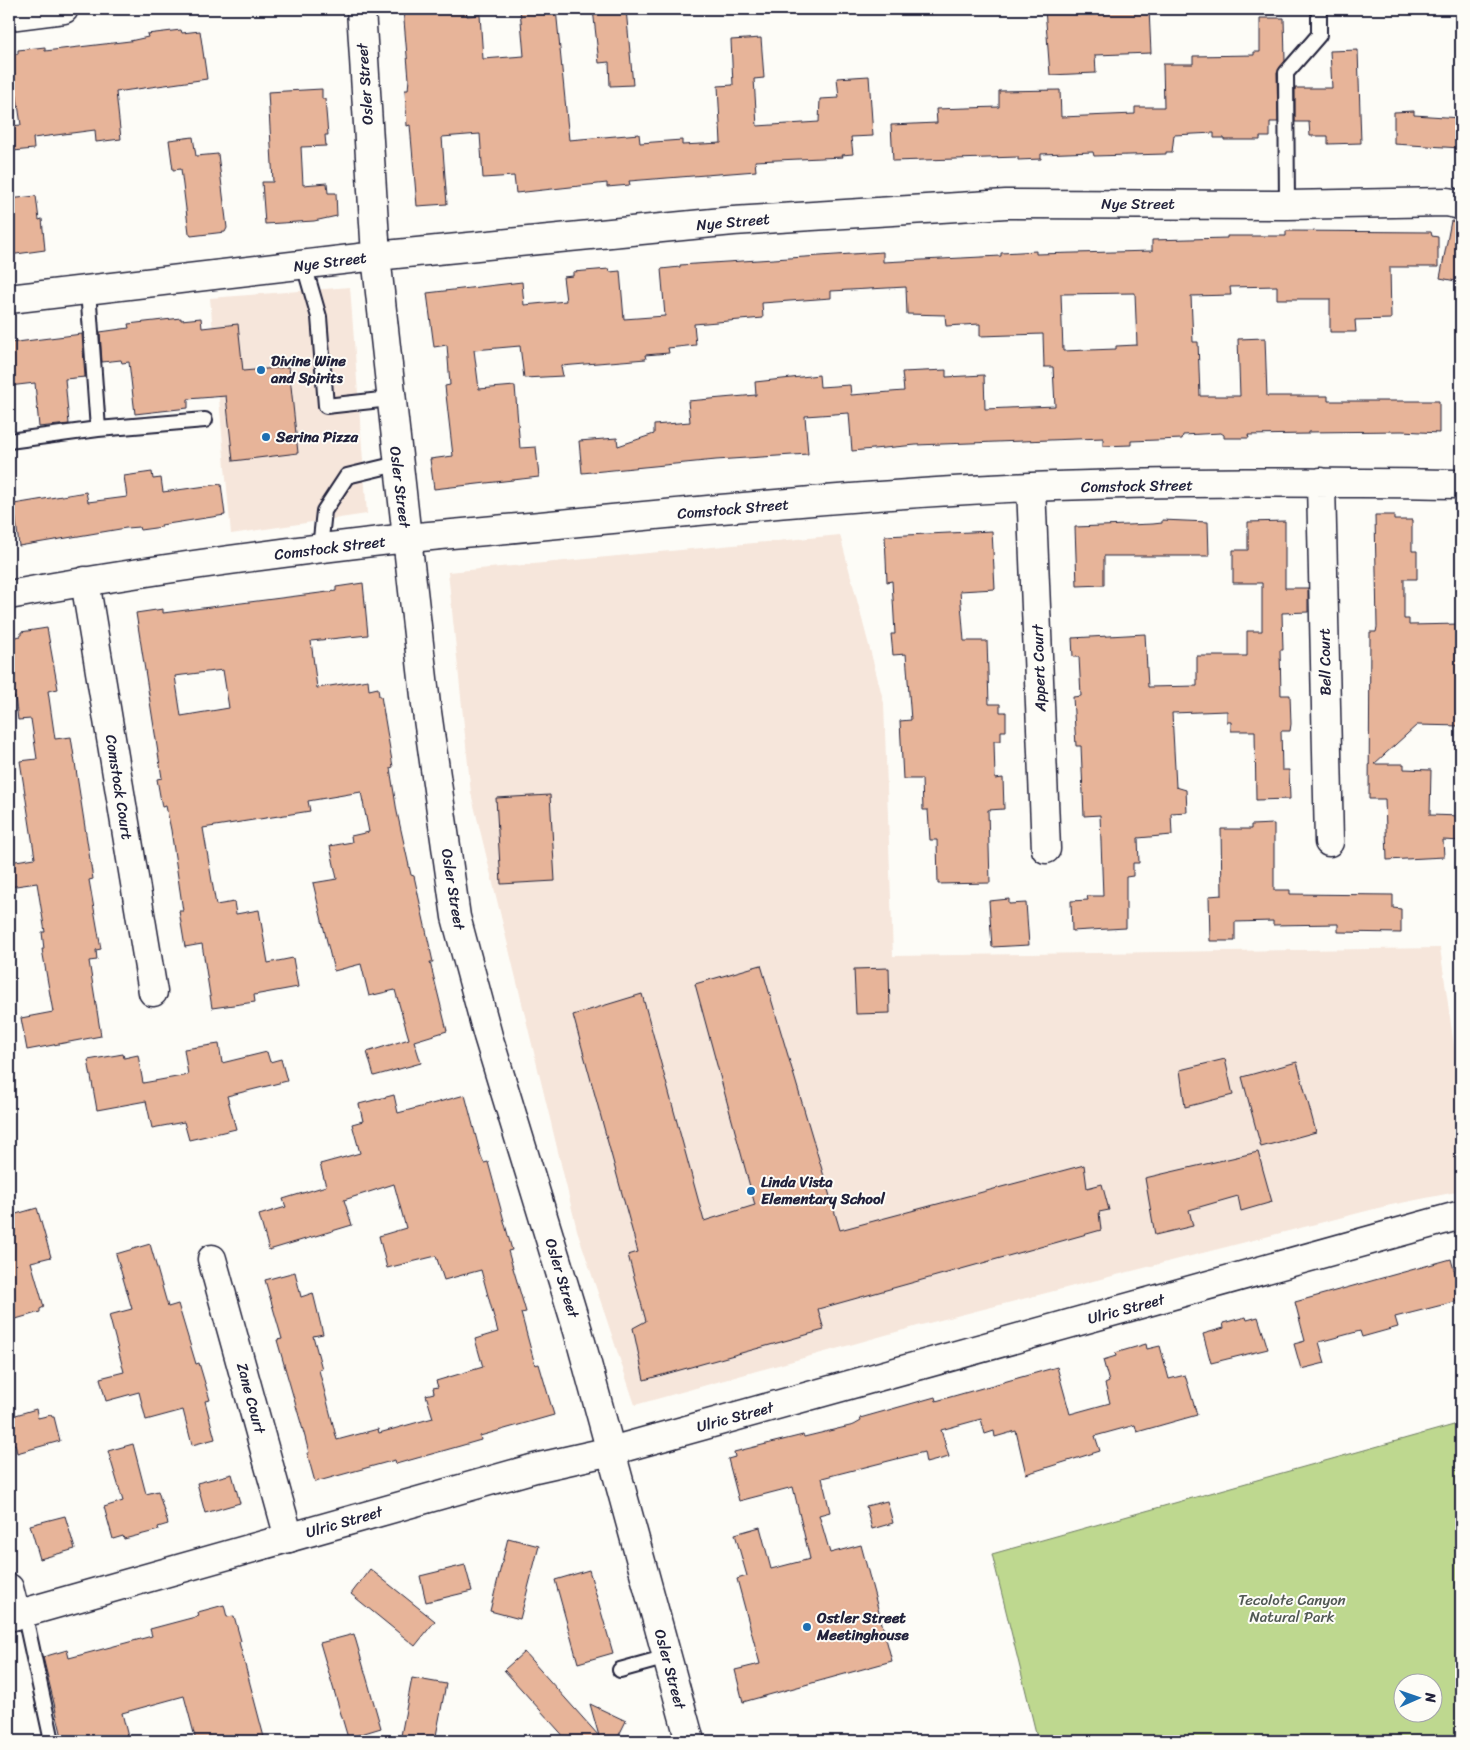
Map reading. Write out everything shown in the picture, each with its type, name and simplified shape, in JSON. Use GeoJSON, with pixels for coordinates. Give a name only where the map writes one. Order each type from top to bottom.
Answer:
{"type":"FeatureCollection","features":[{"type":"Feature","properties":{"kind":"street"},"geometry":{"type":"LineString","coordinates":[[9,16],[64,9]]}},
{"type":"Feature","properties":{"kind":"street","name":"Osler Street"},"geometry":{"type":"LineString","coordinates":[[361,9],[376,256],[390,399],[426,705],[456,917],[488,1036],[578,1331],[690,1741]]}},
{"type":"Feature","properties":{"kind":"street","name":"Nye Street"},"geometry":{"type":"LineString","coordinates":[[9,299],[376,256],[733,221],[1006,204],[1287,205],[1447,202],[1461,205]]}},
{"type":"Feature","properties":{"kind":"street","name":"Comstock Street"},"geometry":{"type":"LineString","coordinates":[[9,595],[86,581],[320,548],[406,538],[800,503],[1031,488],[1321,482],[1461,484]]}},
{"type":"Feature","properties":{"kind":"street","name":"Bell Court"},"geometry":{"type":"LineString","coordinates":[[1321,482],[1329,842]]}},
{"type":"Feature","properties":{"kind":"street","name":"Appert Court"},"geometry":{"type":"LineString","coordinates":[[1031,488],[1046,848]]}},
{"type":"Feature","properties":{"kind":"street","name":"Comstock Court"},"geometry":{"type":"LineString","coordinates":[[86,581],[153,992]]}},
{"type":"Feature","properties":{"kind":"street","name":"Ulric Street"},"geometry":{"type":"LineString","coordinates":[[16,1615],[536,1468],[611,1451],[1461,1215]]}},
{"type":"Feature","properties":{"kind":"street","name":"Zane Court"},"geometry":{"type":"LineString","coordinates":[[212,1259],[289,1538]]}},
{"type":"Feature","properties":{"kind":"street"},"geometry":{"type":"LineString","coordinates":[[9,1588],[16,1615]]}},
{"type":"Feature","properties":{"kind":"lane"},"geometry":{"type":"LineString","coordinates":[[1287,205],[1286,73],[1319,35],[1319,9]]}},
{"type":"Feature","properties":{"kind":"lane"},"geometry":{"type":"LineString","coordinates":[[304,265],[319,318],[326,406],[390,399]]}},
{"type":"Feature","properties":{"kind":"lane"},"geometry":{"type":"LineString","coordinates":[[88,290],[98,429]]}},
{"type":"Feature","properties":{"kind":"lane"},"geometry":{"type":"LineString","coordinates":[[9,441],[98,429],[204,420]]}},
{"type":"Feature","properties":{"kind":"lane"},"geometry":{"type":"LineString","coordinates":[[320,548],[324,511],[347,476],[397,464]]}},
{"type":"Feature","properties":{"kind":"lane"},"geometry":{"type":"LineString","coordinates":[[16,1615],[52,1741]]}},
{"type":"Feature","properties":{"kind":"lane"},"geometry":{"type":"LineString","coordinates":[[620,1670],[667,1657]]}},
{"type":"Feature","properties":{"kind":"shaded area"},"geometry":{"type":"Polygon","coordinates":[[[350,287],[367,514],[231,534],[210,298],[350,287]]]}},
{"type":"Feature","properties":{"kind":"shaded area"},"geometry":{"type":"Polygon","coordinates":[[[840,535],[884,703],[893,956],[1440,948],[1461,1094],[1461,1191],[1386,1206],[925,1324],[635,1405],[577,1230],[471,793],[448,572],[840,535]]]}},
{"type":"Feature","properties":{"kind":"green space","name":"Tecolote Canyon Natural Park"},"geometry":{"type":"Polygon","coordinates":[[[1461,1423],[1461,1741],[1038,1741],[992,1554],[1461,1423]]]}},
{"type":"Feature","properties":{"kind":"building"},"geometry":{"type":"Polygon","coordinates":[[[403,9],[466,9],[467,16],[480,15],[483,59],[524,56],[520,9],[556,9],[569,140],[639,134],[640,143],[682,140],[682,145],[721,143],[718,86],[733,85],[731,40],[761,38],[764,78],[754,79],[757,126],[819,122],[820,99],[839,98],[837,78],[869,76],[873,136],[851,137],[853,154],[842,155],[843,157],[755,161],[756,171],[629,181],[630,185],[607,187],[607,183],[516,193],[514,176],[483,178],[480,134],[442,137],[447,204],[417,206],[410,125],[407,126],[405,90],[408,90],[409,79],[403,9]]]}},
{"type":"Feature","properties":{"kind":"building"},"geometry":{"type":"Polygon","coordinates":[[[593,9],[626,9],[633,85],[610,86],[609,62],[599,63],[593,9]]]}},
{"type":"Feature","properties":{"kind":"building"},"geometry":{"type":"Polygon","coordinates":[[[1045,9],[1149,9],[1151,53],[1095,55],[1096,73],[1050,75],[1045,9]]]}},
{"type":"Feature","properties":{"kind":"building"},"geometry":{"type":"Polygon","coordinates":[[[1260,18],[1284,18],[1285,61],[1277,73],[1278,122],[1270,122],[1270,137],[1260,137],[1260,140],[1224,140],[1224,138],[1214,138],[1214,133],[1174,135],[1172,152],[1166,152],[1166,154],[1094,156],[1093,152],[1041,154],[1041,159],[1018,160],[1018,157],[893,161],[891,125],[937,123],[936,109],[999,107],[999,91],[1060,90],[1061,117],[1135,114],[1135,107],[1164,107],[1163,64],[1193,64],[1193,56],[1254,55],[1254,52],[1260,52],[1260,18]]]}},
{"type":"Feature","properties":{"kind":"building"},"geometry":{"type":"Polygon","coordinates":[[[181,30],[182,33],[200,31],[207,79],[116,92],[121,139],[96,142],[95,130],[33,138],[34,149],[13,151],[10,126],[21,125],[11,55],[18,54],[18,50],[45,47],[45,51],[130,41],[148,37],[147,34],[181,30]]]}},
{"type":"Feature","properties":{"kind":"building"},"geometry":{"type":"Polygon","coordinates":[[[1358,50],[1361,143],[1328,144],[1328,136],[1310,136],[1309,122],[1295,122],[1295,88],[1332,88],[1330,51],[1358,50]]]}},
{"type":"Feature","properties":{"kind":"building"},"geometry":{"type":"Polygon","coordinates":[[[322,89],[322,99],[325,99],[328,135],[325,135],[326,146],[301,147],[303,185],[327,183],[328,193],[336,193],[337,216],[314,221],[265,224],[262,182],[273,182],[268,92],[322,89]]]}},
{"type":"Feature","properties":{"kind":"building"},"geometry":{"type":"Polygon","coordinates":[[[1414,111],[1414,115],[1461,118],[1461,148],[1394,144],[1394,112],[1414,111]]]}},
{"type":"Feature","properties":{"kind":"building"},"geometry":{"type":"Polygon","coordinates":[[[193,137],[196,156],[218,154],[227,228],[225,232],[191,236],[189,233],[181,169],[173,170],[169,140],[193,137]]]}},
{"type":"Feature","properties":{"kind":"building"},"geometry":{"type":"Polygon","coordinates":[[[36,196],[39,220],[42,219],[45,250],[9,255],[9,199],[36,196]]]}},
{"type":"Feature","properties":{"kind":"building"},"geometry":{"type":"Polygon","coordinates":[[[1451,221],[1461,222],[1461,282],[1440,278],[1451,221]]]}},
{"type":"Feature","properties":{"kind":"building"},"geometry":{"type":"Polygon","coordinates":[[[1286,231],[1431,232],[1432,236],[1438,237],[1438,267],[1390,267],[1391,319],[1355,320],[1356,332],[1330,332],[1330,299],[1277,299],[1277,286],[1230,287],[1231,295],[1191,296],[1193,342],[1198,342],[1200,396],[1240,396],[1238,339],[1265,338],[1267,396],[1328,396],[1328,401],[1439,401],[1439,433],[1402,431],[1308,432],[1308,434],[1248,435],[1249,438],[1224,438],[1224,435],[1221,433],[1183,435],[1182,439],[1131,441],[1131,445],[1103,446],[1103,438],[916,445],[852,451],[849,413],[805,416],[808,454],[716,460],[582,473],[579,441],[617,438],[618,446],[654,434],[654,425],[690,422],[688,401],[756,395],[755,382],[819,375],[820,387],[850,385],[851,395],[904,391],[902,372],[946,370],[946,377],[984,375],[985,409],[1055,406],[1053,367],[1044,367],[1043,334],[980,336],[980,324],[946,326],[945,315],[907,314],[906,287],[831,291],[831,298],[762,303],[763,318],[694,324],[696,345],[668,348],[669,353],[645,355],[646,359],[561,366],[563,376],[524,378],[520,346],[474,350],[479,389],[515,386],[520,448],[536,447],[539,477],[434,489],[430,459],[453,456],[445,386],[450,385],[447,345],[434,347],[427,293],[522,282],[524,305],[566,301],[563,277],[573,276],[573,272],[609,269],[610,272],[620,271],[624,319],[665,316],[661,269],[680,267],[680,265],[883,252],[883,262],[1001,256],[1001,253],[1036,251],[1036,254],[1152,251],[1152,240],[1227,238],[1227,236],[1286,236],[1286,231]],[[1135,293],[1061,294],[1063,351],[1116,349],[1116,346],[1137,345],[1135,293]]]}},
{"type":"Feature","properties":{"kind":"building"},"geometry":{"type":"Polygon","coordinates":[[[181,318],[181,320],[201,318],[202,328],[238,324],[243,371],[289,367],[298,453],[233,461],[226,396],[188,399],[188,408],[135,414],[129,362],[122,363],[121,360],[102,362],[100,332],[129,328],[128,324],[181,318]]]}},
{"type":"Feature","properties":{"kind":"building"},"geometry":{"type":"Polygon","coordinates":[[[82,334],[85,377],[65,379],[69,424],[39,427],[35,383],[9,386],[9,343],[82,334]]]}},
{"type":"Feature","properties":{"kind":"building"},"geometry":{"type":"Polygon","coordinates":[[[152,472],[153,479],[161,478],[163,492],[221,484],[225,515],[161,525],[162,527],[140,530],[139,527],[126,528],[19,546],[14,504],[86,492],[88,502],[127,497],[124,476],[152,472]]]}},
{"type":"Feature","properties":{"kind":"building"},"geometry":{"type":"Polygon","coordinates":[[[1375,515],[1394,515],[1394,520],[1412,520],[1412,551],[1417,551],[1417,579],[1404,579],[1404,619],[1409,619],[1409,625],[1461,624],[1461,726],[1417,725],[1374,764],[1404,764],[1404,769],[1431,770],[1430,815],[1461,816],[1461,841],[1443,840],[1444,857],[1387,860],[1385,799],[1369,799],[1370,632],[1376,632],[1377,627],[1375,515]]]}},
{"type":"Feature","properties":{"kind":"building"},"geometry":{"type":"Polygon","coordinates":[[[1162,520],[1208,522],[1209,556],[1104,556],[1104,585],[1077,586],[1075,527],[1153,524],[1162,523],[1162,520]]]}},
{"type":"Feature","properties":{"kind":"building"},"geometry":{"type":"Polygon","coordinates":[[[1285,521],[1285,588],[1308,588],[1308,612],[1282,613],[1283,650],[1280,650],[1281,695],[1290,695],[1291,724],[1290,731],[1281,731],[1282,770],[1289,770],[1290,799],[1256,800],[1255,731],[1231,731],[1231,722],[1227,722],[1227,711],[1172,713],[1176,787],[1186,790],[1187,812],[1171,813],[1172,835],[1138,838],[1139,863],[1133,863],[1133,876],[1126,877],[1126,928],[1072,931],[1071,901],[1088,900],[1087,896],[1103,896],[1100,815],[1084,816],[1081,746],[1076,746],[1073,697],[1081,696],[1079,657],[1073,657],[1072,638],[1145,634],[1148,687],[1197,686],[1197,656],[1247,656],[1247,631],[1262,631],[1262,583],[1233,583],[1233,550],[1248,550],[1248,522],[1285,521]]]}},
{"type":"Feature","properties":{"kind":"building"},"geometry":{"type":"Polygon","coordinates":[[[992,531],[995,589],[960,591],[964,641],[987,641],[989,704],[1000,704],[1000,712],[1006,712],[1006,731],[1001,731],[1001,741],[994,741],[995,779],[1003,778],[1004,809],[988,810],[990,883],[938,884],[937,840],[930,840],[928,810],[923,810],[922,779],[903,779],[900,721],[911,720],[906,654],[893,655],[891,634],[895,634],[892,581],[887,582],[885,536],[992,531]]]}},
{"type":"Feature","properties":{"kind":"building"},"geometry":{"type":"Polygon","coordinates":[[[363,583],[368,635],[311,641],[317,688],[368,680],[369,690],[378,688],[393,767],[390,768],[397,812],[411,875],[414,876],[433,962],[430,962],[447,1031],[414,1041],[421,1063],[374,1076],[367,1052],[409,1039],[395,990],[369,996],[361,964],[334,971],[313,883],[337,879],[330,846],[352,842],[351,836],[369,832],[361,792],[308,801],[310,811],[203,828],[216,905],[234,902],[236,914],[259,910],[268,963],[293,958],[298,987],[254,995],[255,1002],[212,1008],[202,944],[185,947],[179,911],[183,911],[171,830],[166,806],[162,807],[157,779],[162,778],[136,613],[163,609],[163,613],[336,591],[336,587],[363,583]],[[223,670],[175,676],[181,716],[229,708],[223,670]]]}},
{"type":"Feature","properties":{"kind":"building"},"geometry":{"type":"Polygon","coordinates":[[[47,628],[58,689],[48,691],[55,739],[71,737],[93,879],[89,880],[101,949],[96,950],[97,960],[89,961],[101,1036],[27,1050],[21,1018],[53,1012],[42,949],[44,949],[42,932],[45,932],[37,883],[9,887],[9,862],[35,858],[20,761],[37,759],[31,719],[18,720],[15,697],[9,698],[9,638],[21,636],[21,632],[47,628]]]}},
{"type":"Feature","properties":{"kind":"building"},"geometry":{"type":"Polygon","coordinates":[[[550,795],[555,881],[501,884],[496,798],[550,795]]]}},
{"type":"Feature","properties":{"kind":"building"},"geometry":{"type":"Polygon","coordinates":[[[1274,824],[1274,890],[1290,890],[1290,894],[1393,895],[1393,908],[1401,909],[1401,933],[1338,932],[1338,924],[1273,925],[1273,921],[1235,922],[1235,941],[1210,941],[1209,896],[1222,895],[1221,829],[1251,829],[1251,825],[1274,824]]]}},
{"type":"Feature","properties":{"kind":"building"},"geometry":{"type":"Polygon","coordinates":[[[1009,899],[1009,904],[1026,903],[1029,945],[992,947],[989,901],[1009,899]]]}},
{"type":"Feature","properties":{"kind":"building"},"geometry":{"type":"Polygon","coordinates":[[[761,965],[840,1230],[1084,1165],[1087,1188],[1102,1184],[1109,1210],[1099,1212],[1101,1230],[818,1309],[824,1330],[644,1380],[633,1328],[646,1321],[628,1255],[638,1252],[573,1015],[642,994],[704,1221],[755,1205],[695,984],[761,965]]]}},
{"type":"Feature","properties":{"kind":"building"},"geometry":{"type":"Polygon","coordinates":[[[889,968],[890,1013],[856,1014],[854,969],[889,968]]]}},
{"type":"Feature","properties":{"kind":"building"},"geometry":{"type":"Polygon","coordinates":[[[219,1044],[222,1063],[267,1052],[270,1062],[281,1059],[287,1081],[227,1096],[236,1129],[189,1140],[184,1122],[152,1128],[146,1101],[97,1110],[88,1060],[123,1054],[124,1058],[138,1055],[143,1083],[188,1075],[184,1049],[219,1044]]]}},
{"type":"Feature","properties":{"kind":"building"},"geometry":{"type":"Polygon","coordinates":[[[1225,1059],[1233,1095],[1185,1107],[1180,1070],[1225,1059]]]}},
{"type":"Feature","properties":{"kind":"building"},"geometry":{"type":"Polygon","coordinates":[[[1297,1062],[1316,1132],[1261,1147],[1242,1077],[1297,1062]]]}},
{"type":"Feature","properties":{"kind":"building"},"geometry":{"type":"Polygon","coordinates":[[[394,1095],[398,1113],[465,1095],[481,1156],[484,1163],[488,1162],[512,1250],[508,1251],[526,1312],[521,1313],[535,1365],[539,1364],[554,1415],[480,1436],[481,1440],[396,1464],[395,1460],[315,1482],[307,1453],[309,1453],[305,1437],[277,1340],[282,1339],[265,1280],[295,1272],[301,1297],[313,1293],[323,1334],[313,1336],[322,1369],[319,1370],[337,1440],[378,1429],[379,1433],[433,1418],[426,1395],[434,1393],[433,1388],[438,1387],[436,1381],[483,1367],[475,1339],[498,1332],[481,1270],[444,1280],[436,1256],[387,1268],[379,1236],[406,1228],[394,1184],[344,1200],[352,1225],[269,1250],[259,1215],[286,1207],[283,1199],[326,1186],[320,1164],[360,1153],[352,1124],[363,1121],[359,1104],[394,1095]]]}},
{"type":"Feature","properties":{"kind":"building"},"geometry":{"type":"Polygon","coordinates":[[[1258,1152],[1272,1202],[1241,1211],[1238,1196],[1189,1210],[1193,1226],[1155,1235],[1145,1178],[1258,1152]]]}},
{"type":"Feature","properties":{"kind":"building"},"geometry":{"type":"Polygon","coordinates":[[[37,1208],[51,1257],[31,1262],[44,1307],[40,1309],[40,1312],[9,1321],[9,1216],[37,1208]]]}},
{"type":"Feature","properties":{"kind":"building"},"geometry":{"type":"Polygon","coordinates":[[[150,1244],[168,1307],[178,1304],[196,1364],[199,1363],[210,1400],[205,1401],[215,1439],[192,1445],[183,1410],[146,1420],[139,1392],[106,1401],[100,1378],[124,1372],[109,1315],[132,1309],[116,1254],[150,1244]]]}},
{"type":"Feature","properties":{"kind":"building"},"geometry":{"type":"Polygon","coordinates":[[[1451,1259],[1459,1288],[1455,1289],[1458,1301],[1395,1317],[1398,1327],[1362,1337],[1360,1331],[1319,1342],[1325,1363],[1301,1369],[1294,1344],[1305,1341],[1295,1302],[1451,1259]]]}},
{"type":"Feature","properties":{"kind":"building"},"geometry":{"type":"Polygon","coordinates":[[[1246,1317],[1247,1320],[1258,1317],[1268,1349],[1211,1363],[1203,1334],[1224,1328],[1223,1323],[1246,1317]]]}},
{"type":"Feature","properties":{"kind":"building"},"geometry":{"type":"Polygon","coordinates":[[[1146,1344],[1147,1349],[1160,1346],[1169,1379],[1185,1375],[1197,1415],[1137,1432],[1135,1425],[1095,1436],[1100,1451],[1026,1474],[1016,1431],[995,1437],[994,1431],[985,1434],[981,1419],[941,1430],[949,1457],[926,1463],[924,1452],[822,1478],[830,1512],[819,1515],[830,1553],[861,1545],[892,1661],[743,1702],[735,1670],[760,1664],[737,1579],[747,1576],[735,1534],[760,1527],[771,1569],[810,1559],[793,1487],[739,1501],[728,1459],[735,1457],[734,1452],[854,1425],[861,1421],[860,1418],[935,1397],[936,1401],[1057,1367],[1070,1414],[1110,1403],[1105,1384],[1109,1382],[1103,1360],[1116,1356],[1115,1353],[1146,1344]]]}},
{"type":"Feature","properties":{"kind":"building"},"geometry":{"type":"Polygon","coordinates":[[[36,1409],[38,1418],[51,1415],[54,1417],[60,1441],[17,1453],[15,1444],[9,1445],[9,1417],[36,1409]]]}},
{"type":"Feature","properties":{"kind":"building"},"geometry":{"type":"Polygon","coordinates":[[[133,1444],[146,1494],[158,1491],[168,1524],[158,1527],[159,1530],[124,1539],[123,1536],[113,1539],[104,1507],[123,1501],[108,1451],[133,1444]]]}},
{"type":"Feature","properties":{"kind":"building"},"geometry":{"type":"Polygon","coordinates":[[[232,1474],[240,1503],[205,1513],[197,1483],[232,1474]]]}},
{"type":"Feature","properties":{"kind":"building"},"geometry":{"type":"Polygon","coordinates":[[[887,1501],[893,1523],[872,1529],[866,1506],[887,1501]]]}},
{"type":"Feature","properties":{"kind":"building"},"geometry":{"type":"Polygon","coordinates":[[[65,1516],[75,1549],[40,1559],[30,1525],[65,1516]]]}},
{"type":"Feature","properties":{"kind":"building"},"geometry":{"type":"Polygon","coordinates":[[[508,1538],[539,1546],[520,1619],[490,1611],[508,1538]]]}},
{"type":"Feature","properties":{"kind":"building"},"geometry":{"type":"Polygon","coordinates":[[[465,1565],[472,1591],[426,1602],[420,1576],[465,1565]]]}},
{"type":"Feature","properties":{"kind":"building"},"geometry":{"type":"Polygon","coordinates":[[[370,1569],[435,1621],[415,1646],[351,1594],[370,1569]]]}},
{"type":"Feature","properties":{"kind":"building"},"geometry":{"type":"Polygon","coordinates":[[[589,1570],[613,1653],[578,1663],[555,1580],[589,1570]]]}},
{"type":"Feature","properties":{"kind":"building"},"geometry":{"type":"Polygon","coordinates":[[[224,1605],[227,1617],[234,1616],[265,1741],[196,1741],[184,1696],[122,1713],[128,1737],[112,1741],[63,1741],[43,1657],[67,1650],[69,1658],[152,1636],[150,1629],[199,1616],[198,1612],[224,1605]]]}},
{"type":"Feature","properties":{"kind":"building"},"geometry":{"type":"Polygon","coordinates":[[[354,1634],[381,1728],[348,1738],[320,1643],[354,1634]]]}},
{"type":"Feature","properties":{"kind":"building"},"geometry":{"type":"Polygon","coordinates":[[[524,1652],[599,1736],[590,1704],[626,1721],[616,1741],[568,1741],[504,1670],[524,1652]]]}},
{"type":"Feature","properties":{"kind":"building"},"geometry":{"type":"Polygon","coordinates":[[[412,1678],[446,1684],[435,1741],[400,1741],[412,1678]]]}},
{"type":"Feature","properties":{"kind":"place","name":"Divine Wine and Spirits"},"geometry":{"type":"Point","coordinates":[261,370]}},
{"type":"Feature","properties":{"kind":"place","name":"Serina Pizza"},"geometry":{"type":"Point","coordinates":[266,437]}},
{"type":"Feature","properties":{"kind":"place","name":"Linda Vista Elementary School"},"geometry":{"type":"Point","coordinates":[751,1191]}},
{"type":"Feature","properties":{"kind":"place","name":"Ostler Street Meetinghouse"},"geometry":{"type":"Point","coordinates":[807,1627]}}]}
